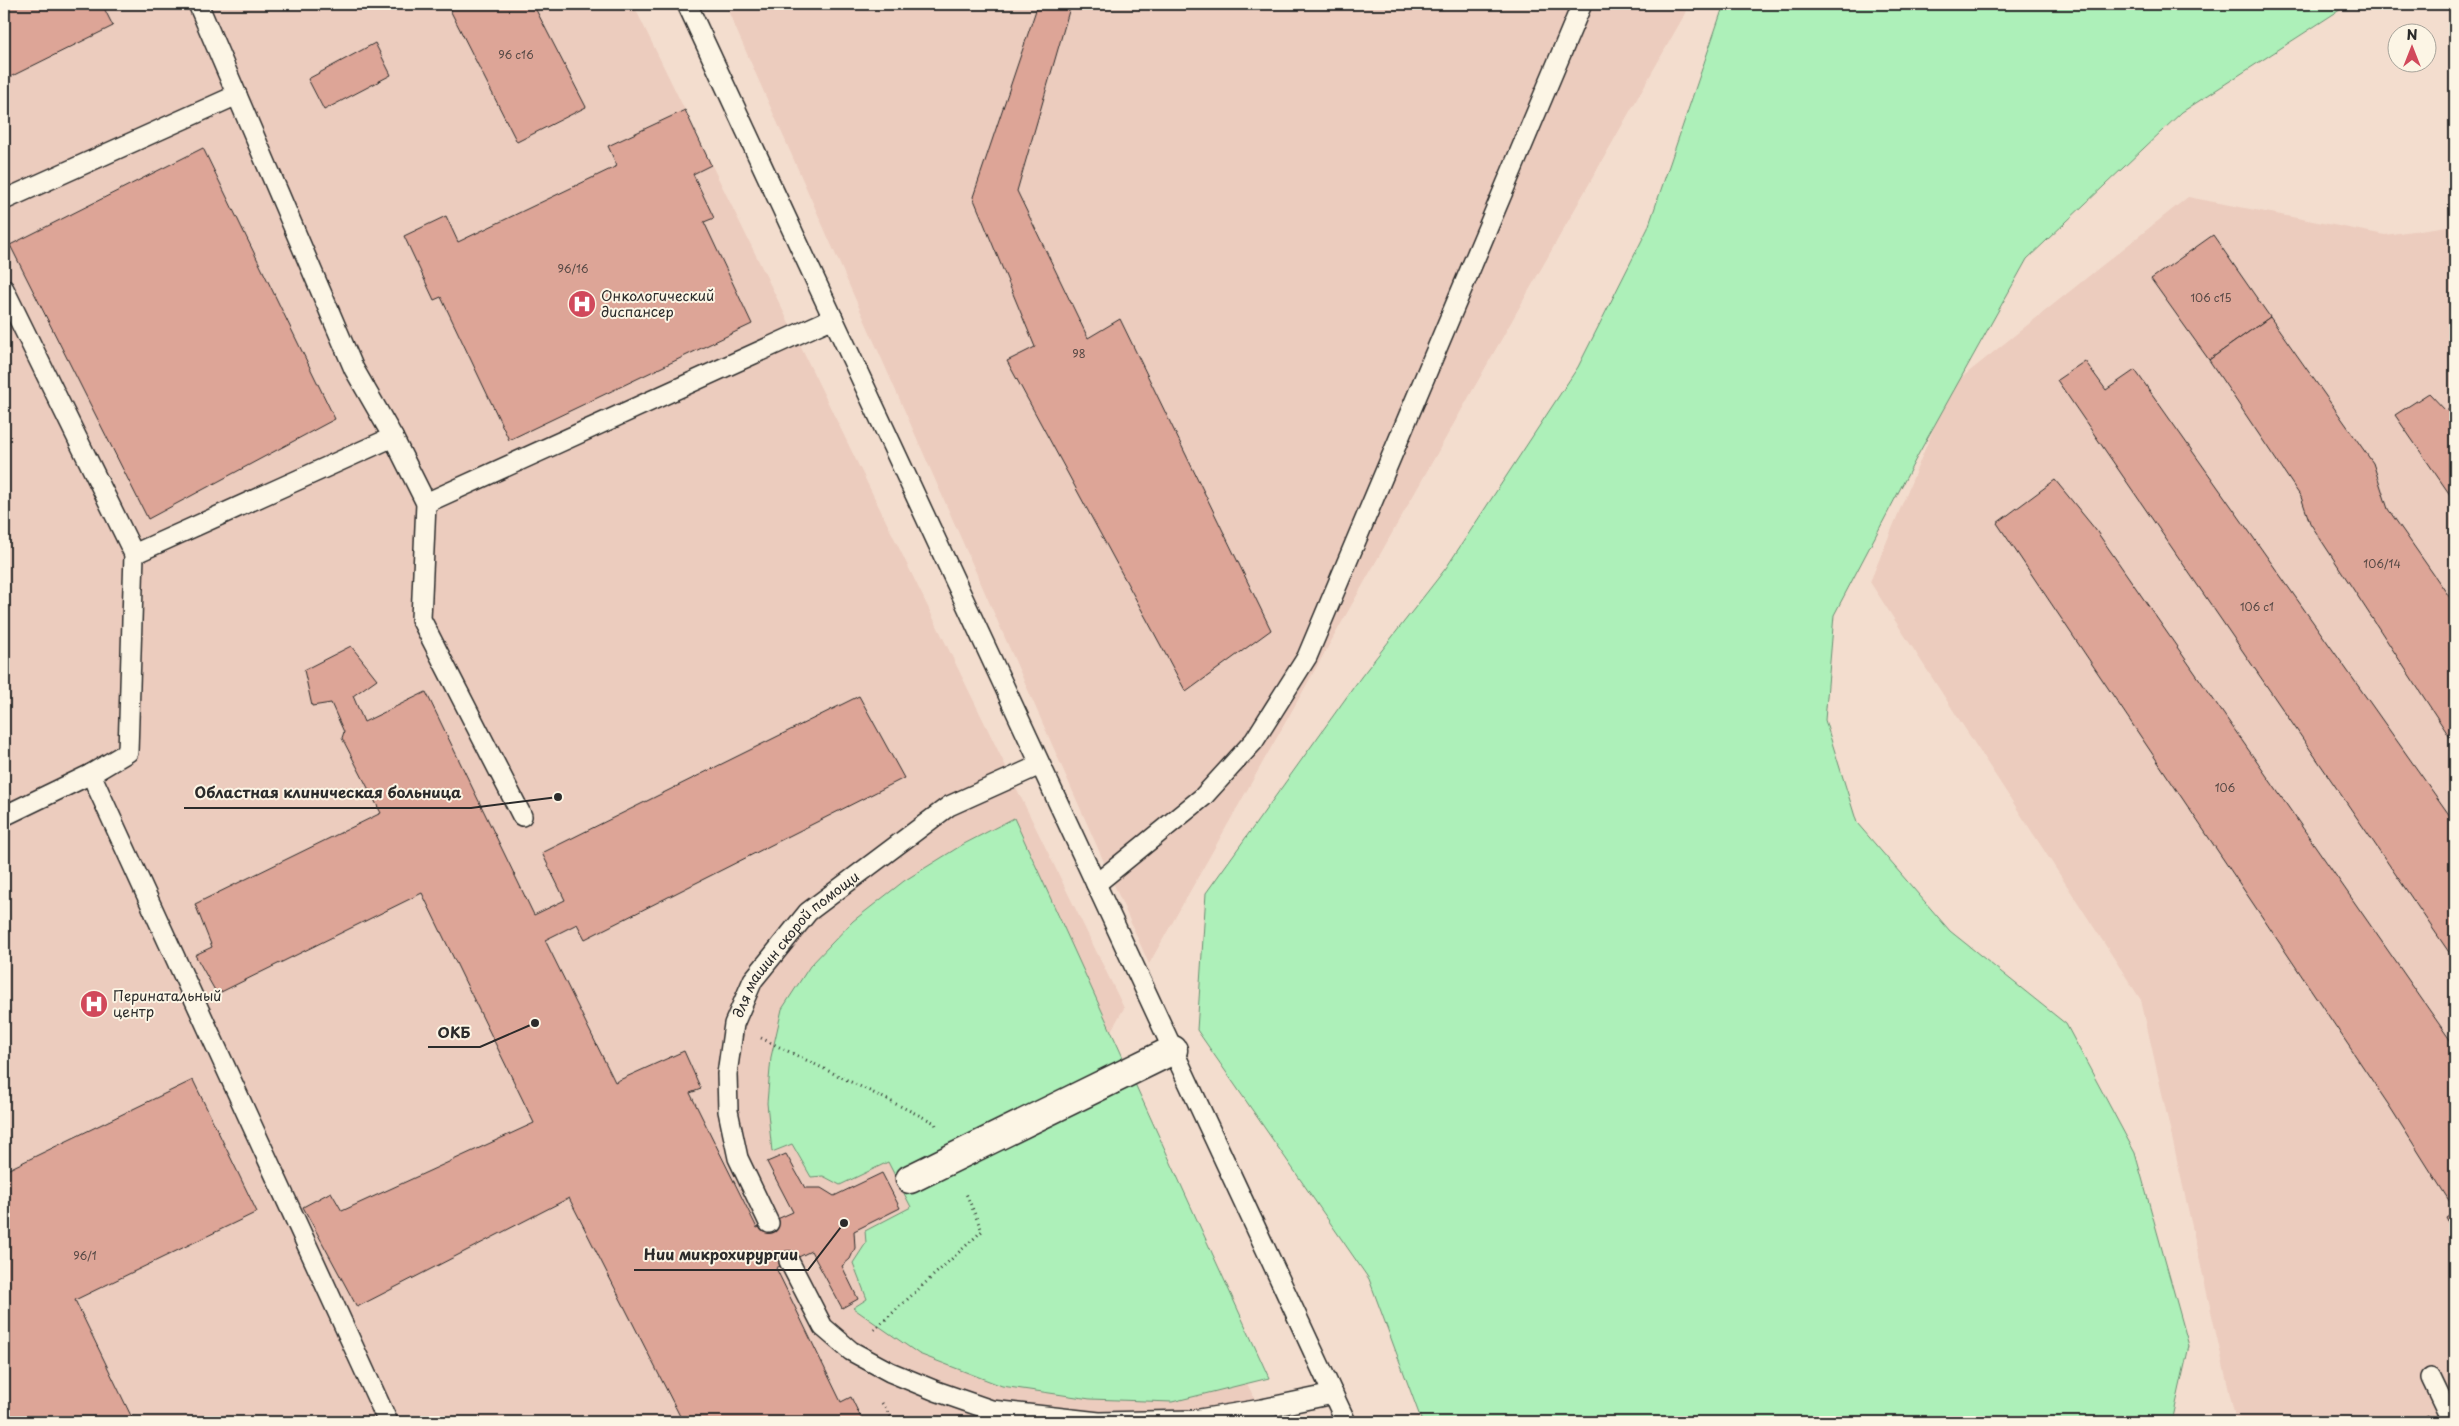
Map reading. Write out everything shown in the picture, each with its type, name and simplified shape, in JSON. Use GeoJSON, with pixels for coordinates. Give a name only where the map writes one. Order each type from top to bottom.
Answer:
{"type":"FeatureCollection","features":[{"type":"Feature","properties":{"kind":"street"},"geometry":{"type":"LineString","coordinates":[[910,1178],[1173,1050]]}},
{"type":"Feature","properties":{"kind":"lane"},"geometry":{"type":"LineString","coordinates":[[198,4],[354,369],[393,437],[426,503],[421,619],[522,816]]}},
{"type":"Feature","properties":{"kind":"lane"},"geometry":{"type":"LineString","coordinates":[[687,4],[1346,1422]]}},
{"type":"Feature","properties":{"kind":"lane"},"geometry":{"type":"LineString","coordinates":[[1096,884],[1203,797],[1254,741],[1307,657],[1582,4]]}},
{"type":"Feature","properties":{"kind":"lane"},"geometry":{"type":"LineString","coordinates":[[4,200],[236,95]]}},
{"type":"Feature","properties":{"kind":"lane"},"geometry":{"type":"LineString","coordinates":[[4,289],[134,554],[128,752],[92,774],[4,816]]}},
{"type":"Feature","properties":{"kind":"lane"},"geometry":{"type":"LineString","coordinates":[[426,503],[833,318]]}},
{"type":"Feature","properties":{"kind":"lane"},"geometry":{"type":"LineString","coordinates":[[134,554],[393,437]]}},
{"type":"Feature","properties":{"kind":"lane","name":"для машин скорой помощи"},"geometry":{"type":"LineString","coordinates":[[769,1223],[738,1158],[728,1111],[727,1074],[734,1024],[752,980],[808,912],[949,806],[1040,765]]}},
{"type":"Feature","properties":{"kind":"lane"},"geometry":{"type":"LineString","coordinates":[[92,774],[388,1422]]}},
{"type":"Feature","properties":{"kind":"lane"},"geometry":{"type":"LineString","coordinates":[[789,1262],[822,1327],[851,1351],[897,1375],[991,1410],[1099,1422],[1194,1420],[1333,1394]]}},
{"type":"Feature","properties":{"kind":"lane"},"geometry":{"type":"LineString","coordinates":[[2431,1378],[2452,1422]]}},
{"type":"Feature","properties":{"kind":"shaded area"},"geometry":{"type":"Polygon","coordinates":[[[4,4],[633,4],[1124,1008],[1091,1066],[1266,1422],[4,1422],[4,4]]]}},
{"type":"Feature","properties":{"kind":"shaded area"},"geometry":{"type":"Polygon","coordinates":[[[725,4],[1682,4],[1686,12],[1149,964],[725,4]]]}},
{"type":"Feature","properties":{"kind":"shaded area"},"geometry":{"type":"Polygon","coordinates":[[[2188,197],[2385,235],[2455,225],[2455,1422],[2236,1422],[2141,1000],[1870,582],[1951,386],[2188,197]]]}},
{"type":"Feature","properties":{"kind":"green space"},"geometry":{"type":"Polygon","coordinates":[[[1724,4],[2349,4],[2182,112],[2027,259],[1919,453],[1834,615],[1825,720],[1857,823],[1950,931],[2066,1024],[2135,1153],[2189,1346],[2172,1422],[1422,1422],[1369,1279],[1197,1030],[1206,893],[1361,677],[1446,568],[1578,367],[1648,228],[1724,4]]]}},
{"type":"Feature","properties":{"kind":"green space"},"geometry":{"type":"Polygon","coordinates":[[[1014,818],[1269,1378],[1172,1402],[1090,1399],[1002,1386],[919,1354],[853,1308],[867,1299],[853,1263],[866,1243],[865,1231],[911,1207],[888,1162],[840,1185],[823,1176],[811,1177],[792,1144],[772,1152],[767,1103],[771,1057],[782,1009],[810,966],[853,921],[904,881],[962,845],[1014,818]]]}},
{"type":"Feature","properties":{"kind":"building"},"geometry":{"type":"Polygon","coordinates":[[[4,4],[102,4],[113,26],[4,80],[4,4]]]}},
{"type":"Feature","properties":{"kind":"building"},"geometry":{"type":"Polygon","coordinates":[[[447,4],[533,4],[586,107],[517,142],[447,4]]]}},
{"type":"Feature","properties":{"kind":"building"},"geometry":{"type":"Polygon","coordinates":[[[1038,4],[1071,4],[1017,191],[1088,338],[1120,319],[1271,630],[1186,692],[1007,361],[1035,347],[973,197],[1038,4]]]}},
{"type":"Feature","properties":{"kind":"building"},"geometry":{"type":"Polygon","coordinates":[[[375,43],[391,75],[324,110],[308,79],[375,43]]]}},
{"type":"Feature","properties":{"kind":"building"},"geometry":{"type":"Polygon","coordinates":[[[685,110],[711,165],[693,174],[714,218],[704,222],[752,324],[509,440],[441,297],[434,300],[404,236],[446,216],[458,242],[617,166],[608,146],[685,110]]]}},
{"type":"Feature","properties":{"kind":"building"},"geometry":{"type":"Polygon","coordinates":[[[203,148],[335,419],[148,519],[10,245],[203,148]]]}},
{"type":"Feature","properties":{"kind":"building"},"geometry":{"type":"Polygon","coordinates":[[[2213,235],[2270,317],[2209,360],[2151,279],[2213,235]]]}},
{"type":"Feature","properties":{"kind":"building"},"geometry":{"type":"Polygon","coordinates":[[[2270,317],[2373,463],[2388,509],[2455,605],[2455,745],[2310,523],[2301,497],[2209,360],[2270,317]]]}},
{"type":"Feature","properties":{"kind":"building"},"geometry":{"type":"Polygon","coordinates":[[[2085,361],[2106,390],[2135,370],[2455,823],[2455,961],[2057,380],[2085,361]]]}},
{"type":"Feature","properties":{"kind":"building"},"geometry":{"type":"Polygon","coordinates":[[[2429,393],[2446,411],[2455,405],[2455,502],[2395,415],[2429,393]]]}},
{"type":"Feature","properties":{"kind":"building"},"geometry":{"type":"Polygon","coordinates":[[[2055,480],[2095,529],[2455,1047],[2455,1210],[2390,1107],[1997,523],[2055,480]]]}},
{"type":"Feature","properties":{"kind":"building"},"geometry":{"type":"Polygon","coordinates":[[[351,646],[377,679],[353,696],[364,722],[426,692],[534,915],[565,900],[542,853],[859,696],[904,778],[585,939],[577,924],[545,940],[615,1082],[684,1051],[701,1089],[690,1093],[757,1228],[793,1212],[767,1162],[786,1154],[805,1188],[821,1188],[834,1196],[882,1173],[900,1208],[854,1231],[855,1248],[850,1259],[842,1266],[858,1299],[842,1308],[811,1251],[776,1268],[841,1402],[851,1397],[863,1422],[683,1422],[569,1198],[357,1307],[303,1207],[331,1192],[342,1211],[534,1123],[422,893],[217,994],[195,955],[212,947],[195,904],[381,813],[342,738],[344,732],[331,703],[312,706],[304,670],[351,646]]]}},
{"type":"Feature","properties":{"kind":"building"},"geometry":{"type":"Polygon","coordinates":[[[193,1080],[257,1212],[75,1300],[134,1422],[4,1422],[4,1164],[7,1170],[193,1080]]]}},
{"type":"Feature","properties":{"kind":"building"},"geometry":{"type":"Polygon","coordinates":[[[2455,1212],[2455,1236],[2446,1218],[2455,1212]]]}},
{"type":"Feature","properties":{"kind":"building"},"geometry":{"type":"Polygon","coordinates":[[[2428,1415],[2432,1422],[2415,1422],[2428,1415]]]}},
{"type":"Feature","properties":{"kind":"place","name":"Онкологический диспансер"},"geometry":{"type":"Point","coordinates":[582,304]}},
{"type":"Feature","properties":{"kind":"place","name":"Областная клиническая больница"},"geometry":{"type":"Point","coordinates":[558,797]}},
{"type":"Feature","properties":{"kind":"place","name":"Перинатальный центр"},"geometry":{"type":"Point","coordinates":[94,1004]}},
{"type":"Feature","properties":{"kind":"place","name":"ОКБ"},"geometry":{"type":"Point","coordinates":[535,1023]}},
{"type":"Feature","properties":{"kind":"place","name":"Нии микрохирургии"},"geometry":{"type":"Point","coordinates":[844,1223]}}]}
